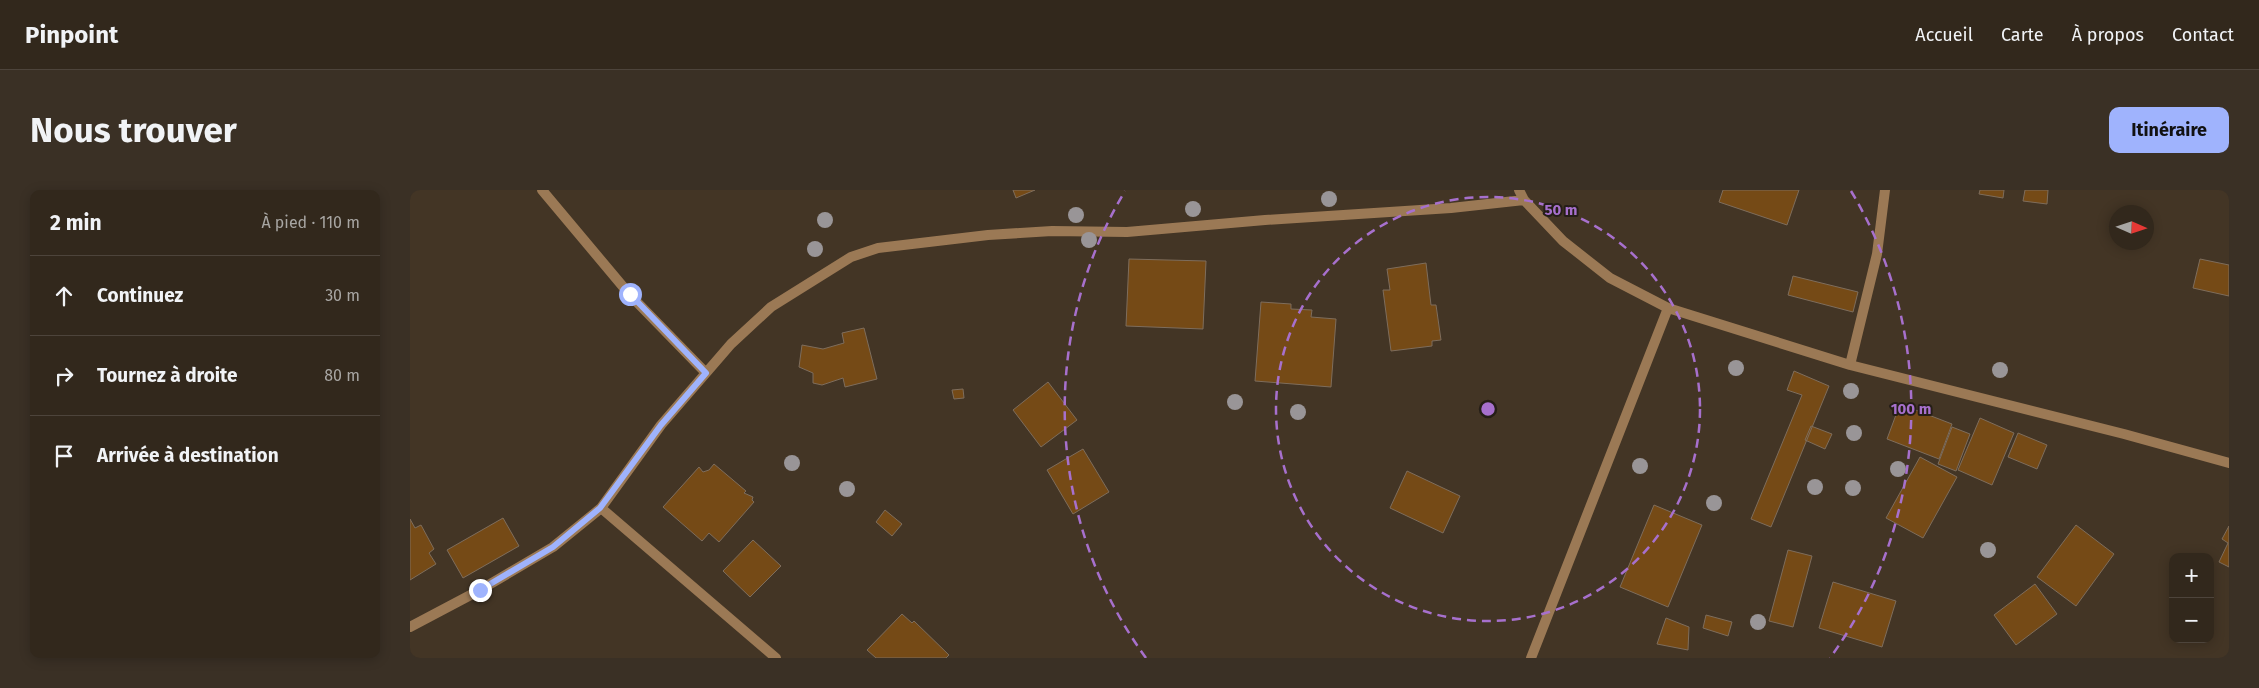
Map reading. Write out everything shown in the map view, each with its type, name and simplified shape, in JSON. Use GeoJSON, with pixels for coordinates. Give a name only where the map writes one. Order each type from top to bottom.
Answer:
{"type":"FeatureCollection","features":[{"type":"Feature","properties":{"kind":"street"},"geometry":{"type":"LineString","coordinates":[[542,190],[630,294],[706,373]]}},
{"type":"Feature","properties":{"kind":"street"},"geometry":{"type":"LineString","coordinates":[[1850,365],[1877,254],[1884,190]]}},
{"type":"Feature","properties":{"kind":"street"},"geometry":{"type":"LineString","coordinates":[[410,627],[553,547],[600,508],[661,425],[731,344],[771,307],[851,257],[878,248],[923,241],[997,234],[1052,230],[1128,232],[1265,220],[1450,208],[1521,195],[1563,241],[1610,278],[1668,308],[1850,365],[2124,434],[2229,463]]}},
{"type":"Feature","properties":{"kind":"street"},"geometry":{"type":"LineString","coordinates":[[1530,658],[1668,308]]}},
{"type":"Feature","properties":{"kind":"street"},"geometry":{"type":"LineString","coordinates":[[600,508],[776,658]]}},
{"type":"Feature","properties":{"kind":"building"},"geometry":{"type":"Polygon","coordinates":[[[1013,190],[1035,190],[1016,198],[1013,190]]]}},
{"type":"Feature","properties":{"kind":"building"},"geometry":{"type":"Polygon","coordinates":[[[1723,190],[1799,190],[1787,225],[1719,202],[1723,190]]]}},
{"type":"Feature","properties":{"kind":"building"},"geometry":{"type":"Polygon","coordinates":[[[1980,190],[2004,190],[2003,198],[1979,194],[1980,190]]]}},
{"type":"Feature","properties":{"kind":"building"},"geometry":{"type":"Polygon","coordinates":[[[2025,190],[2048,190],[2047,204],[2023,201],[2025,190]]]}},
{"type":"Feature","properties":{"kind":"building"},"geometry":{"type":"Polygon","coordinates":[[[1129,259],[1206,261],[1203,329],[1126,326],[1129,259]]]}},
{"type":"Feature","properties":{"kind":"building"},"geometry":{"type":"Polygon","coordinates":[[[2200,259],[2229,265],[2229,296],[2193,288],[2200,259]]]}},
{"type":"Feature","properties":{"kind":"building"},"geometry":{"type":"Polygon","coordinates":[[[1426,263],[1431,305],[1436,305],[1441,340],[1432,341],[1432,346],[1391,351],[1383,290],[1390,290],[1387,269],[1426,263]]]}},
{"type":"Feature","properties":{"kind":"building"},"geometry":{"type":"Polygon","coordinates":[[[1793,276],[1858,292],[1853,312],[1788,295],[1793,276]]]}},
{"type":"Feature","properties":{"kind":"building"},"geometry":{"type":"Polygon","coordinates":[[[1261,302],[1291,304],[1291,309],[1312,310],[1311,317],[1336,319],[1331,387],[1255,381],[1261,302]]]}},
{"type":"Feature","properties":{"kind":"building"},"geometry":{"type":"Polygon","coordinates":[[[864,328],[877,379],[845,387],[843,378],[822,385],[813,383],[813,373],[799,367],[802,345],[823,349],[844,343],[842,333],[864,328]]]}},
{"type":"Feature","properties":{"kind":"building"},"geometry":{"type":"Polygon","coordinates":[[[1794,371],[1829,386],[1771,527],[1751,519],[1802,395],[1787,390],[1794,371]]]}},
{"type":"Feature","properties":{"kind":"building"},"geometry":{"type":"Polygon","coordinates":[[[1048,382],[1077,420],[1041,447],[1013,410],[1048,382]]]}},
{"type":"Feature","properties":{"kind":"building"},"geometry":{"type":"Polygon","coordinates":[[[963,389],[964,398],[954,399],[952,390],[963,389]]]}},
{"type":"Feature","properties":{"kind":"building"},"geometry":{"type":"Polygon","coordinates":[[[1900,404],[1952,424],[1939,459],[1887,439],[1900,404]]]}},
{"type":"Feature","properties":{"kind":"building"},"geometry":{"type":"Polygon","coordinates":[[[1980,418],[2014,433],[1992,485],[1958,470],[1980,418]]]}},
{"type":"Feature","properties":{"kind":"building"},"geometry":{"type":"Polygon","coordinates":[[[1811,426],[1832,434],[1825,449],[1805,440],[1811,426]]]}},
{"type":"Feature","properties":{"kind":"building"},"geometry":{"type":"Polygon","coordinates":[[[1952,427],[1970,434],[1956,471],[1938,464],[1952,427]]]}},
{"type":"Feature","properties":{"kind":"building"},"geometry":{"type":"Polygon","coordinates":[[[2018,433],[2047,445],[2037,469],[2008,457],[2018,433]]]}},
{"type":"Feature","properties":{"kind":"building"},"geometry":{"type":"Polygon","coordinates":[[[1083,449],[1109,492],[1073,514],[1047,470],[1083,449]]]}},
{"type":"Feature","properties":{"kind":"building"},"geometry":{"type":"Polygon","coordinates":[[[1920,457],[1957,477],[1923,538],[1886,518],[1920,457]]]}},
{"type":"Feature","properties":{"kind":"building"},"geometry":{"type":"Polygon","coordinates":[[[714,464],[746,491],[744,493],[753,497],[752,500],[754,502],[719,542],[709,533],[702,541],[663,507],[699,467],[703,472],[709,470],[714,464]]]}},
{"type":"Feature","properties":{"kind":"building"},"geometry":{"type":"Polygon","coordinates":[[[1407,471],[1460,496],[1443,533],[1390,508],[1407,471]]]}},
{"type":"Feature","properties":{"kind":"building"},"geometry":{"type":"Polygon","coordinates":[[[1654,505],[1702,525],[1668,607],[1620,587],[1654,505]]]}},
{"type":"Feature","properties":{"kind":"building"},"geometry":{"type":"Polygon","coordinates":[[[885,510],[902,524],[892,536],[876,522],[885,510]]]}},
{"type":"Feature","properties":{"kind":"building"},"geometry":{"type":"Polygon","coordinates":[[[503,518],[519,546],[463,578],[447,550],[503,518]]]}},
{"type":"Feature","properties":{"kind":"building"},"geometry":{"type":"Polygon","coordinates":[[[410,519],[415,528],[421,525],[434,549],[429,553],[436,564],[410,580],[410,519]]]}},
{"type":"Feature","properties":{"kind":"building"},"geometry":{"type":"Polygon","coordinates":[[[2076,525],[2114,554],[2076,606],[2037,577],[2076,525]]]}},
{"type":"Feature","properties":{"kind":"building"},"geometry":{"type":"Polygon","coordinates":[[[2229,526],[2229,567],[2219,562],[2228,543],[2222,539],[2229,526]]]}},
{"type":"Feature","properties":{"kind":"building"},"geometry":{"type":"Polygon","coordinates":[[[753,540],[781,566],[750,597],[723,571],[753,540]]]}},
{"type":"Feature","properties":{"kind":"building"},"geometry":{"type":"Polygon","coordinates":[[[1788,550],[1812,556],[1793,627],[1769,621],[1788,550]]]}},
{"type":"Feature","properties":{"kind":"building"},"geometry":{"type":"Polygon","coordinates":[[[1833,582],[1896,601],[1882,647],[1819,628],[1833,582]]]}},
{"type":"Feature","properties":{"kind":"building"},"geometry":{"type":"Polygon","coordinates":[[[2035,584],[2057,614],[2016,645],[1994,615],[2035,584]]]}},
{"type":"Feature","properties":{"kind":"building"},"geometry":{"type":"Polygon","coordinates":[[[902,614],[912,623],[914,621],[949,655],[946,658],[876,658],[867,650],[902,614]]]}},
{"type":"Feature","properties":{"kind":"building"},"geometry":{"type":"Polygon","coordinates":[[[1706,615],[1732,622],[1728,636],[1703,628],[1706,615]]]}},
{"type":"Feature","properties":{"kind":"building"},"geometry":{"type":"Polygon","coordinates":[[[1666,618],[1689,627],[1688,650],[1657,644],[1666,618]]]}},
{"type":"Feature","properties":{"kind":"route"},"geometry":{"type":"LineString","coordinates":[[480,590],[553,547],[600,508],[661,425],[706,373],[630,294]]}}]}
